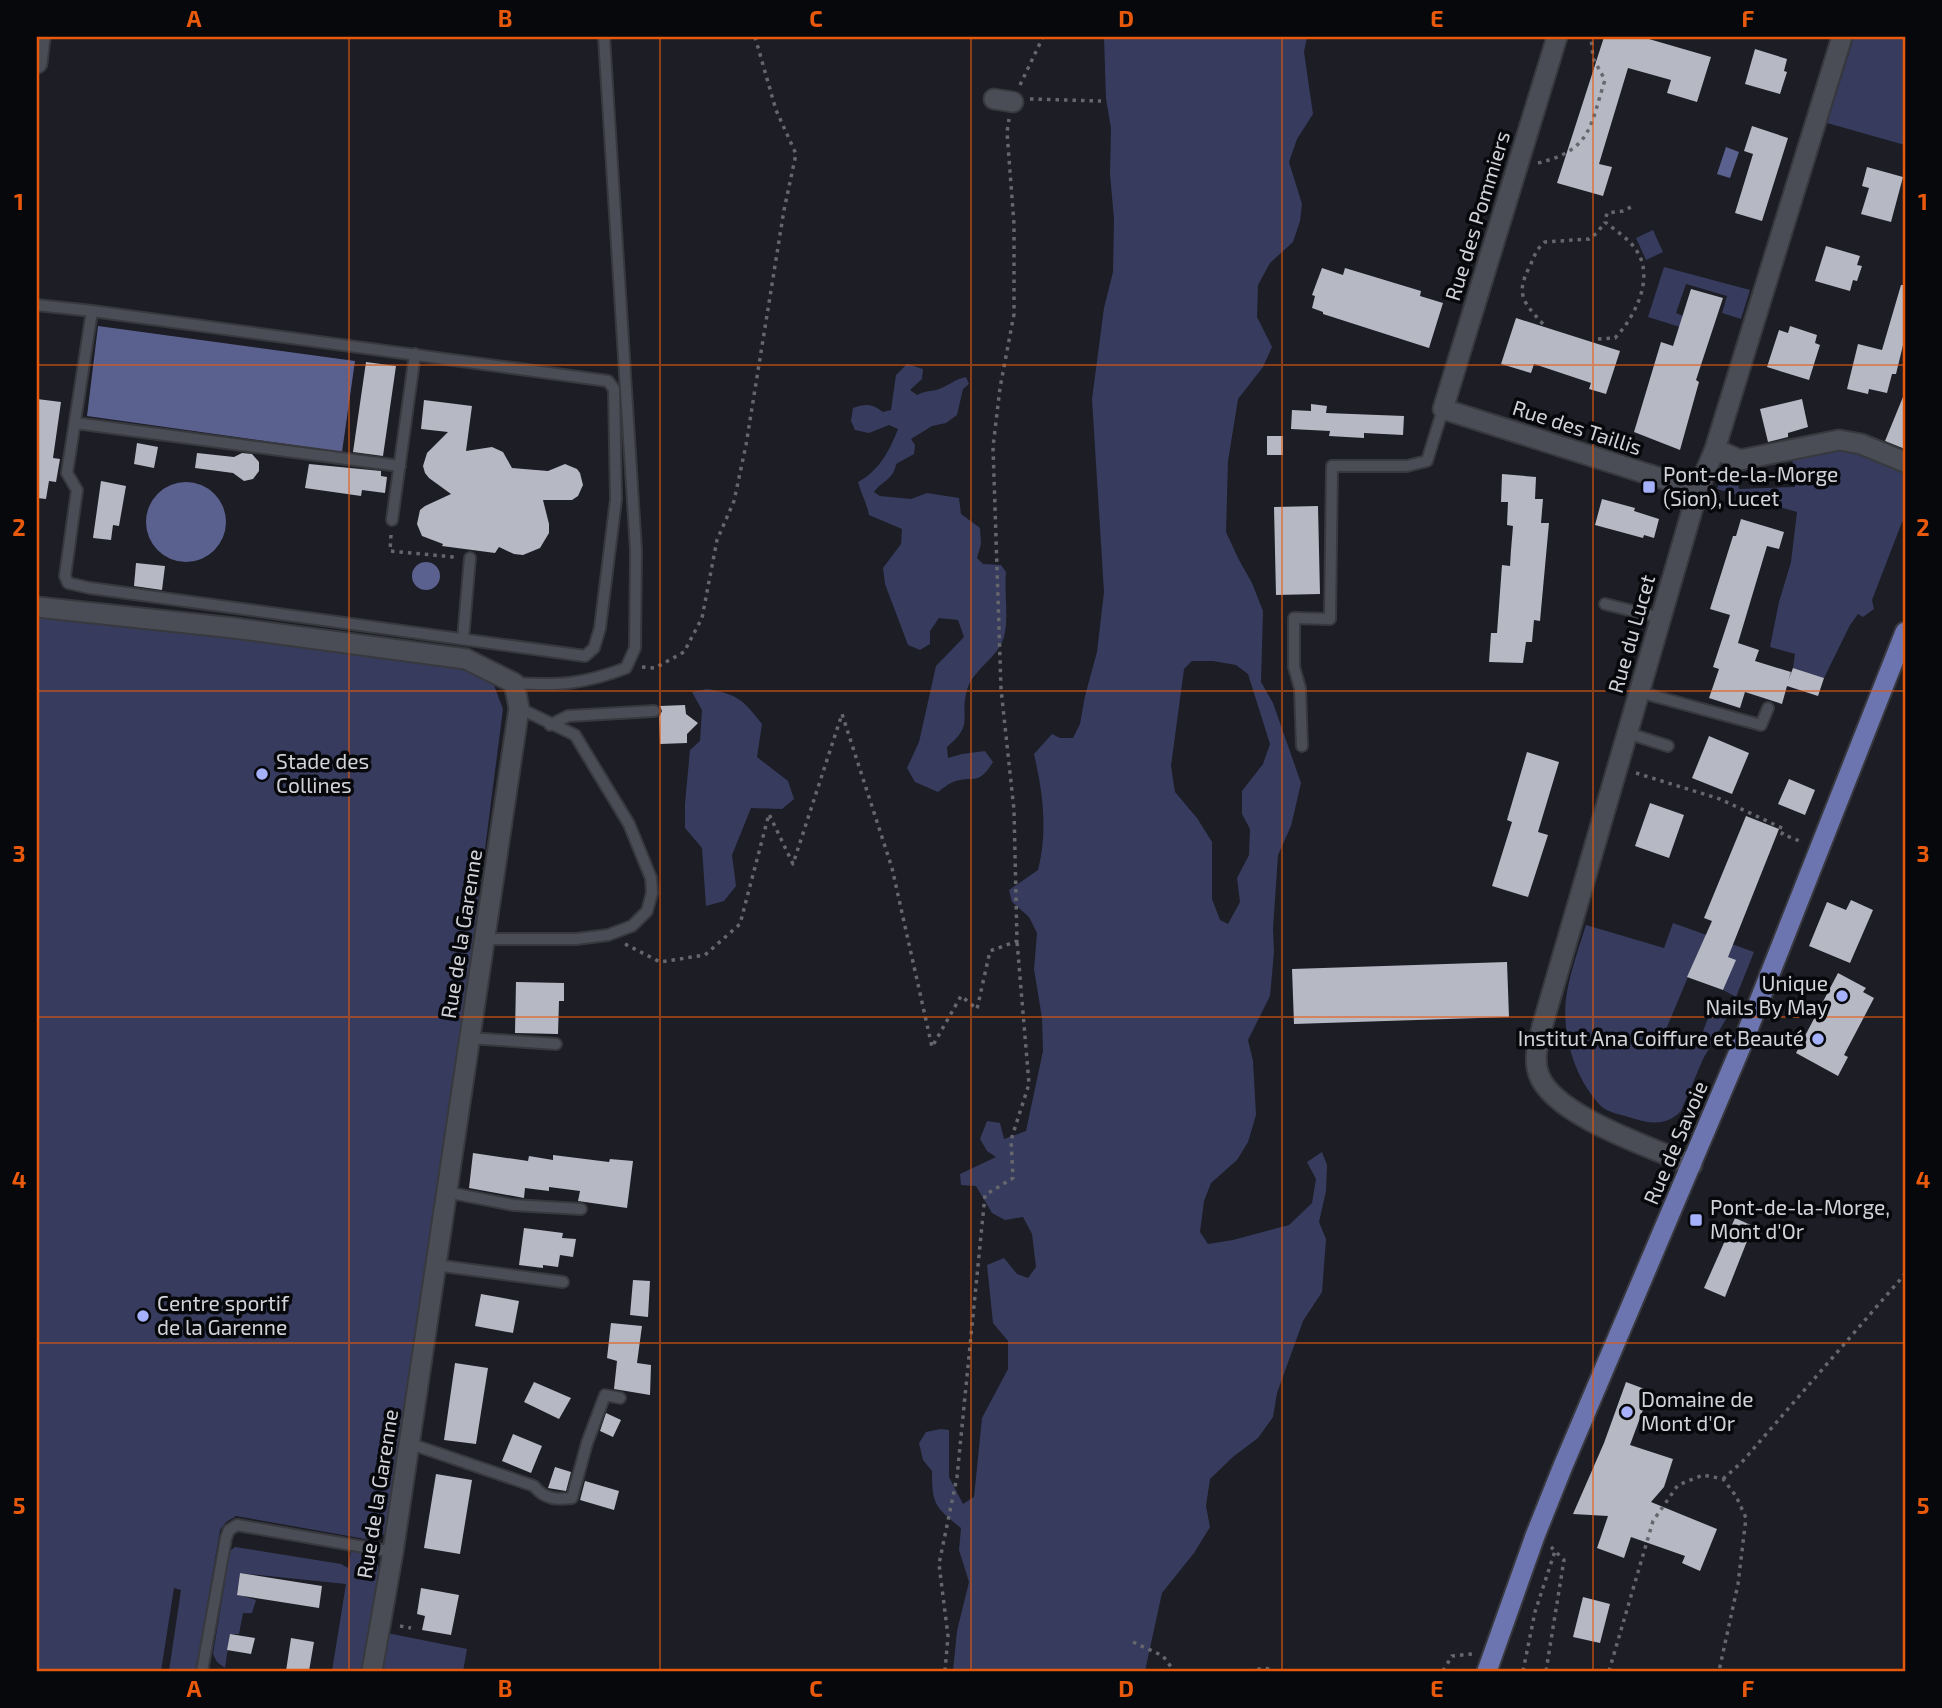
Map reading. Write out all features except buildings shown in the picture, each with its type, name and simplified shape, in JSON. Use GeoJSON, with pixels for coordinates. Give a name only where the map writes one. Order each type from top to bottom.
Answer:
{"type":"FeatureCollection","features":[{"type":"Feature","properties":{"kind":"main road","name":"Rue de Savoie"},"geometry":{"type":"LineString","coordinates":[[1489,1663],[1553,1489],[1692,1165],[1905,632]]}},
{"type":"Feature","properties":{"kind":"street"},"geometry":{"type":"LineString","coordinates":[[37,62],[40,37]]}},
{"type":"Feature","properties":{"kind":"street","name":"Rue des Pommiers"},"geometry":{"type":"LineString","coordinates":[[1443,409],[1557,37]]}},
{"type":"Feature","properties":{"kind":"street","name":"Rue du Lucet"},"geometry":{"type":"LineString","coordinates":[[1692,1165],[1593,1123],[1574,1112],[1548,1090],[1539,1075],[1536,1054],[1698,490],[1715,449],[1842,37]]}},
{"type":"Feature","properties":{"kind":"street","name":"Rue des Taillis"},"geometry":{"type":"LineString","coordinates":[[1443,409],[1698,490]]}},
{"type":"Feature","properties":{"kind":"street"},"geometry":{"type":"LineString","coordinates":[[1715,449],[1740,460],[1839,440],[1861,444],[1905,462]]}},
{"type":"Feature","properties":{"kind":"street"},"geometry":{"type":"LineString","coordinates":[[37,607],[234,628],[466,659],[514,683]]}},
{"type":"Feature","properties":{"kind":"street","name":"Rue de la Garenne"},"geometry":{"type":"LineString","coordinates":[[372,1671],[393,1552],[519,708],[514,683]]}},
{"type":"Feature","properties":{"kind":"lane"},"geometry":{"type":"LineString","coordinates":[[514,683],[556,686],[597,679],[626,668],[635,648],[636,551],[604,37]]}},
{"type":"Feature","properties":{"kind":"lane"},"geometry":{"type":"LineString","coordinates":[[37,305],[92,310],[608,381],[614,389],[615,499],[600,628],[594,648],[585,656],[90,589],[68,583],[65,576],[77,490],[67,473],[92,310]]}},
{"type":"Feature","properties":{"kind":"lane"},"geometry":{"type":"LineString","coordinates":[[392,520],[415,354]]}},
{"type":"Feature","properties":{"kind":"lane"},"geometry":{"type":"LineString","coordinates":[[1302,746],[1300,688],[1294,667],[1294,618],[1330,618],[1332,466],[1407,466],[1427,461],[1443,409]]}},
{"type":"Feature","properties":{"kind":"lane"},"geometry":{"type":"LineString","coordinates":[[75,423],[400,466]]}},
{"type":"Feature","properties":{"kind":"lane"},"geometry":{"type":"LineString","coordinates":[[463,639],[470,558]]}},
{"type":"Feature","properties":{"kind":"lane"},"geometry":{"type":"LineString","coordinates":[[1605,604],[1661,618]]}},
{"type":"Feature","properties":{"kind":"lane"},"geometry":{"type":"LineString","coordinates":[[1639,691],[1761,725],[1768,708]]}},
{"type":"Feature","properties":{"kind":"lane"},"geometry":{"type":"LineString","coordinates":[[483,939],[576,939],[608,935],[632,926],[647,911],[652,893],[651,878],[629,824],[575,736],[519,708]]}},
{"type":"Feature","properties":{"kind":"lane"},"geometry":{"type":"LineString","coordinates":[[550,725],[568,716],[654,711]]}},
{"type":"Feature","properties":{"kind":"lane"},"geometry":{"type":"LineString","coordinates":[[1627,733],[1668,746]]}},
{"type":"Feature","properties":{"kind":"lane"},"geometry":{"type":"LineString","coordinates":[[469,1038],[556,1044]]}},
{"type":"Feature","properties":{"kind":"lane"},"geometry":{"type":"LineString","coordinates":[[446,1192],[513,1205],[580,1209]]}},
{"type":"Feature","properties":{"kind":"lane"},"geometry":{"type":"LineString","coordinates":[[435,1265],[563,1282]]}},
{"type":"Feature","properties":{"kind":"lane"},"geometry":{"type":"LineString","coordinates":[[408,1443],[534,1486],[541,1495],[558,1500],[572,1498],[587,1443],[605,1395],[620,1398]]}},
{"type":"Feature","properties":{"kind":"lane"},"geometry":{"type":"LineString","coordinates":[[202,1671],[226,1538],[229,1530],[237,1525],[393,1552]]}},
{"type":"Feature","properties":{"kind":"path"},"geometry":{"type":"LineString","coordinates":[[627,665],[655,668],[684,652],[702,618],[717,540],[734,501],[746,444],[796,154],[776,110],[755,37]]}},
{"type":"Feature","properties":{"kind":"path"},"geometry":{"type":"LineString","coordinates":[[945,1671],[948,1636],[939,1564],[957,1478],[985,1195],[1013,1178],[1011,1140],[1029,1084],[1017,941],[1014,810],[1001,689],[993,446],[1000,388],[1014,314],[1014,224],[1007,98],[1033,62],[1043,37]]}},
{"type":"Feature","properties":{"kind":"path"},"geometry":{"type":"LineString","coordinates":[[1517,168],[1566,154],[1585,139],[1605,80],[1593,58],[1591,37]]}},
{"type":"Feature","properties":{"kind":"path"},"geometry":{"type":"LineString","coordinates":[[1007,98],[1101,100]]}},
{"type":"Feature","properties":{"kind":"path"},"geometry":{"type":"LineString","coordinates":[[1544,324],[1524,302],[1521,294],[1523,279],[1535,253],[1545,242],[1589,239],[1605,222],[1607,213],[1623,211],[1635,205]]}},
{"type":"Feature","properties":{"kind":"path"},"geometry":{"type":"LineString","coordinates":[[1598,340],[1615,338],[1624,329],[1643,284],[1643,266],[1637,252],[1621,234],[1605,222]]}},
{"type":"Feature","properties":{"kind":"path"},"geometry":{"type":"LineString","coordinates":[[392,520],[390,551],[470,558]]}},
{"type":"Feature","properties":{"kind":"path"},"geometry":{"type":"LineString","coordinates":[[608,935],[660,962],[705,956],[740,924],[769,814],[793,864],[842,714],[892,868],[932,1047],[961,996],[977,1009],[990,951],[1017,941]]}},
{"type":"Feature","properties":{"kind":"path"},"geometry":{"type":"LineString","coordinates":[[1617,768],[1720,799],[1784,829],[1782,834],[1806,844]]}},
{"type":"Feature","properties":{"kind":"path"},"geometry":{"type":"LineString","coordinates":[[1723,1479],[1742,1462],[1905,1274]]}},
{"type":"Feature","properties":{"kind":"path"},"geometry":{"type":"LineString","coordinates":[[1609,1671],[1653,1521],[1678,1485],[1703,1475],[1723,1479],[1736,1496],[1746,1518],[1738,1584],[1719,1671]]}},
{"type":"Feature","properties":{"kind":"path"},"geometry":{"type":"LineString","coordinates":[[1523,1671],[1535,1612],[1555,1551]]}},
{"type":"Feature","properties":{"kind":"path"},"geometry":{"type":"LineString","coordinates":[[1546,1671],[1564,1560]]}},
{"type":"Feature","properties":{"kind":"path"},"geometry":{"type":"LineString","coordinates":[[1133,1642],[1163,1656],[1174,1671]]}},
{"type":"Feature","properties":{"kind":"path"},"geometry":{"type":"LineString","coordinates":[[1443,1671],[1452,1656],[1489,1663]]}},
{"type":"Feature","properties":{"kind":"path"},"geometry":{"type":"LineString","coordinates":[[1249,1671],[1265,1668],[1276,1671]]}},
{"type":"Feature","properties":{"kind":"shaded area"},"geometry":{"type":"Polygon","coordinates":[[[1104,37],[1307,37],[1304,52],[1313,114],[1297,139],[1289,162],[1302,204],[1300,221],[1293,242],[1270,263],[1258,285],[1257,317],[1272,347],[1263,367],[1238,399],[1228,461],[1226,532],[1263,611],[1261,682],[1273,703],[1301,783],[1291,826],[1278,855],[1270,996],[1248,1040],[1253,1061],[1256,1115],[1248,1142],[1237,1160],[1211,1183],[1204,1201],[1200,1232],[1208,1244],[1289,1225],[1312,1203],[1316,1179],[1307,1162],[1322,1152],[1327,1165],[1326,1191],[1319,1222],[1326,1239],[1322,1292],[1303,1321],[1277,1393],[1273,1417],[1258,1438],[1210,1479],[1206,1506],[1210,1527],[1194,1553],[1162,1593],[1145,1671],[953,1671],[957,1631],[969,1582],[959,1550],[961,1528],[940,1510],[934,1498],[932,1471],[923,1460],[919,1443],[926,1432],[949,1430],[949,1477],[963,1504],[974,1497],[982,1418],[1008,1369],[1008,1341],[993,1323],[987,1265],[1004,1258],[1017,1274],[1028,1278],[1036,1267],[1032,1234],[1023,1217],[1005,1220],[992,1213],[976,1186],[961,1185],[960,1174],[996,1157],[987,1151],[980,1139],[987,1121],[1000,1123],[1004,1139],[1026,1131],[1043,1051],[1042,1018],[1034,969],[1037,933],[1029,917],[1012,902],[1009,890],[1038,870],[1041,855],[1043,812],[1034,754],[1052,734],[1060,738],[1073,738],[1080,724],[1097,652],[1104,592],[1092,399],[1104,308],[1113,272],[1114,219],[1110,174],[1111,128],[1106,99],[1104,37]],[[1192,661],[1184,669],[1171,766],[1175,792],[1197,818],[1212,842],[1212,899],[1220,920],[1228,924],[1240,902],[1237,878],[1249,855],[1250,829],[1242,814],[1242,791],[1263,764],[1270,744],[1248,674],[1236,665],[1192,661]]]}},
{"type":"Feature","properties":{"kind":"shaded area"},"geometry":{"type":"Polygon","coordinates":[[[1854,37],[1905,37],[1905,145],[1827,123],[1854,37]]]}},
{"type":"Feature","properties":{"kind":"shaded area"},"geometry":{"type":"Polygon","coordinates":[[[1726,147],[1739,152],[1730,178],[1717,174],[1726,147]]]}},
{"type":"Feature","properties":{"kind":"shaded area"},"geometry":{"type":"Polygon","coordinates":[[[1653,230],[1663,252],[1646,260],[1636,238],[1653,230]]]}},
{"type":"Feature","properties":{"kind":"shaded area"},"geometry":{"type":"Polygon","coordinates":[[[1664,267],[1750,290],[1741,319],[1722,313],[1727,296],[1686,284],[1676,313],[1683,316],[1680,327],[1648,317],[1664,267]]]}},
{"type":"Feature","properties":{"kind":"shaded area"},"geometry":{"type":"Polygon","coordinates":[[[98,326],[355,361],[342,452],[87,416],[98,326]]]}},
{"type":"Feature","properties":{"kind":"shaded area"},"geometry":{"type":"Polygon","coordinates":[[[907,364],[923,369],[922,379],[910,390],[917,395],[966,377],[969,384],[963,389],[957,415],[911,439],[915,445],[914,454],[896,464],[890,477],[874,492],[880,496],[911,499],[927,493],[959,498],[961,514],[980,528],[981,544],[977,558],[983,564],[1001,565],[1006,572],[1004,637],[997,651],[970,683],[965,700],[964,726],[947,747],[948,758],[985,751],[993,762],[979,778],[953,782],[938,792],[915,782],[907,768],[919,742],[936,666],[964,637],[958,620],[939,618],[930,631],[930,644],[920,650],[908,645],[885,584],[883,568],[901,544],[902,529],[869,515],[858,482],[872,472],[883,459],[898,429],[889,425],[869,433],[855,430],[851,421],[853,408],[858,406],[869,405],[883,412],[891,410],[896,375],[907,364]]]}},
{"type":"Feature","properties":{"kind":"shaded area"},"geometry":{"type":"Polygon","coordinates":[[[1839,448],[1859,450],[1905,470],[1905,521],[1902,522],[1872,600],[1874,609],[1863,617],[1858,614],[1850,625],[1824,678],[1793,668],[1795,654],[1770,647],[1791,562],[1797,512],[1717,489],[1723,471],[1734,468],[1739,489],[1795,487],[1792,457],[1839,448]]]}},
{"type":"Feature","properties":{"kind":"shaded area"},"geometry":{"type":"Polygon","coordinates":[[[186,482],[201,485],[214,494],[223,507],[226,522],[223,537],[214,550],[201,559],[186,562],[171,559],[158,550],[149,537],[146,522],[149,507],[158,494],[171,485],[186,482]]]}},
{"type":"Feature","properties":{"kind":"shaded area"},"geometry":{"type":"Polygon","coordinates":[[[426,562],[436,566],[440,576],[436,586],[426,590],[416,586],[412,576],[416,566],[426,562]]]}},
{"type":"Feature","properties":{"kind":"shaded area"},"geometry":{"type":"Polygon","coordinates":[[[37,614],[467,664],[492,680],[503,709],[463,1020],[387,1532],[371,1540],[236,1516],[226,1522],[220,1530],[196,1671],[169,1671],[181,1590],[174,1588],[161,1671],[37,1671],[37,614]]]}},
{"type":"Feature","properties":{"kind":"shaded area"},"geometry":{"type":"Polygon","coordinates":[[[707,689],[739,699],[762,724],[757,757],[788,781],[794,799],[782,809],[751,808],[732,855],[736,886],[724,901],[706,906],[702,848],[685,828],[685,804],[690,750],[700,741],[702,710],[692,692],[707,689]]]}},
{"type":"Feature","properties":{"kind":"shaded area"},"geometry":{"type":"Polygon","coordinates":[[[1673,923],[1754,952],[1736,997],[1723,990],[1735,960],[1701,946],[1667,1027],[1700,1039],[1713,1005],[1730,1012],[1703,1059],[1681,1111],[1670,1119],[1652,1122],[1608,1111],[1592,1096],[1571,1054],[1565,1007],[1571,975],[1586,925],[1664,948],[1673,923]]]}},
{"type":"Feature","properties":{"kind":"shaded area"},"geometry":{"type":"Polygon","coordinates":[[[235,1547],[341,1564],[348,1568],[351,1551],[374,1556],[382,1575],[366,1671],[332,1671],[346,1584],[240,1573],[237,1594],[256,1600],[252,1613],[243,1613],[239,1634],[230,1634],[225,1668],[217,1662],[213,1654],[230,1551],[235,1547]]]}},
{"type":"Feature","properties":{"kind":"shaded area"},"geometry":{"type":"Polygon","coordinates":[[[387,1633],[467,1649],[463,1671],[381,1671],[387,1633]]]}},
{"type":"Feature","properties":{"kind":"place","name":"Pont-de-la-Morge (Sion), Lucet"},"geometry":{"type":"Point","coordinates":[1649,487]}},
{"type":"Feature","properties":{"kind":"place","name":"Stade des Collines"},"geometry":{"type":"Point","coordinates":[262,774]}},
{"type":"Feature","properties":{"kind":"place","name":"Unique Nails By May"},"geometry":{"type":"Point","coordinates":[1842,996]}},
{"type":"Feature","properties":{"kind":"place","name":"Institut Ana Coiffure et Beauté"},"geometry":{"type":"Point","coordinates":[1818,1039]}},
{"type":"Feature","properties":{"kind":"place","name":"Pont-de-la-Morge, Mont d'Or"},"geometry":{"type":"Point","coordinates":[1696,1220]}},
{"type":"Feature","properties":{"kind":"place","name":"Centre sportif de la Garenne"},"geometry":{"type":"Point","coordinates":[143,1316]}},
{"type":"Feature","properties":{"kind":"place","name":"Domaine de Mont d'Or"},"geometry":{"type":"Point","coordinates":[1627,1412]}}]}
